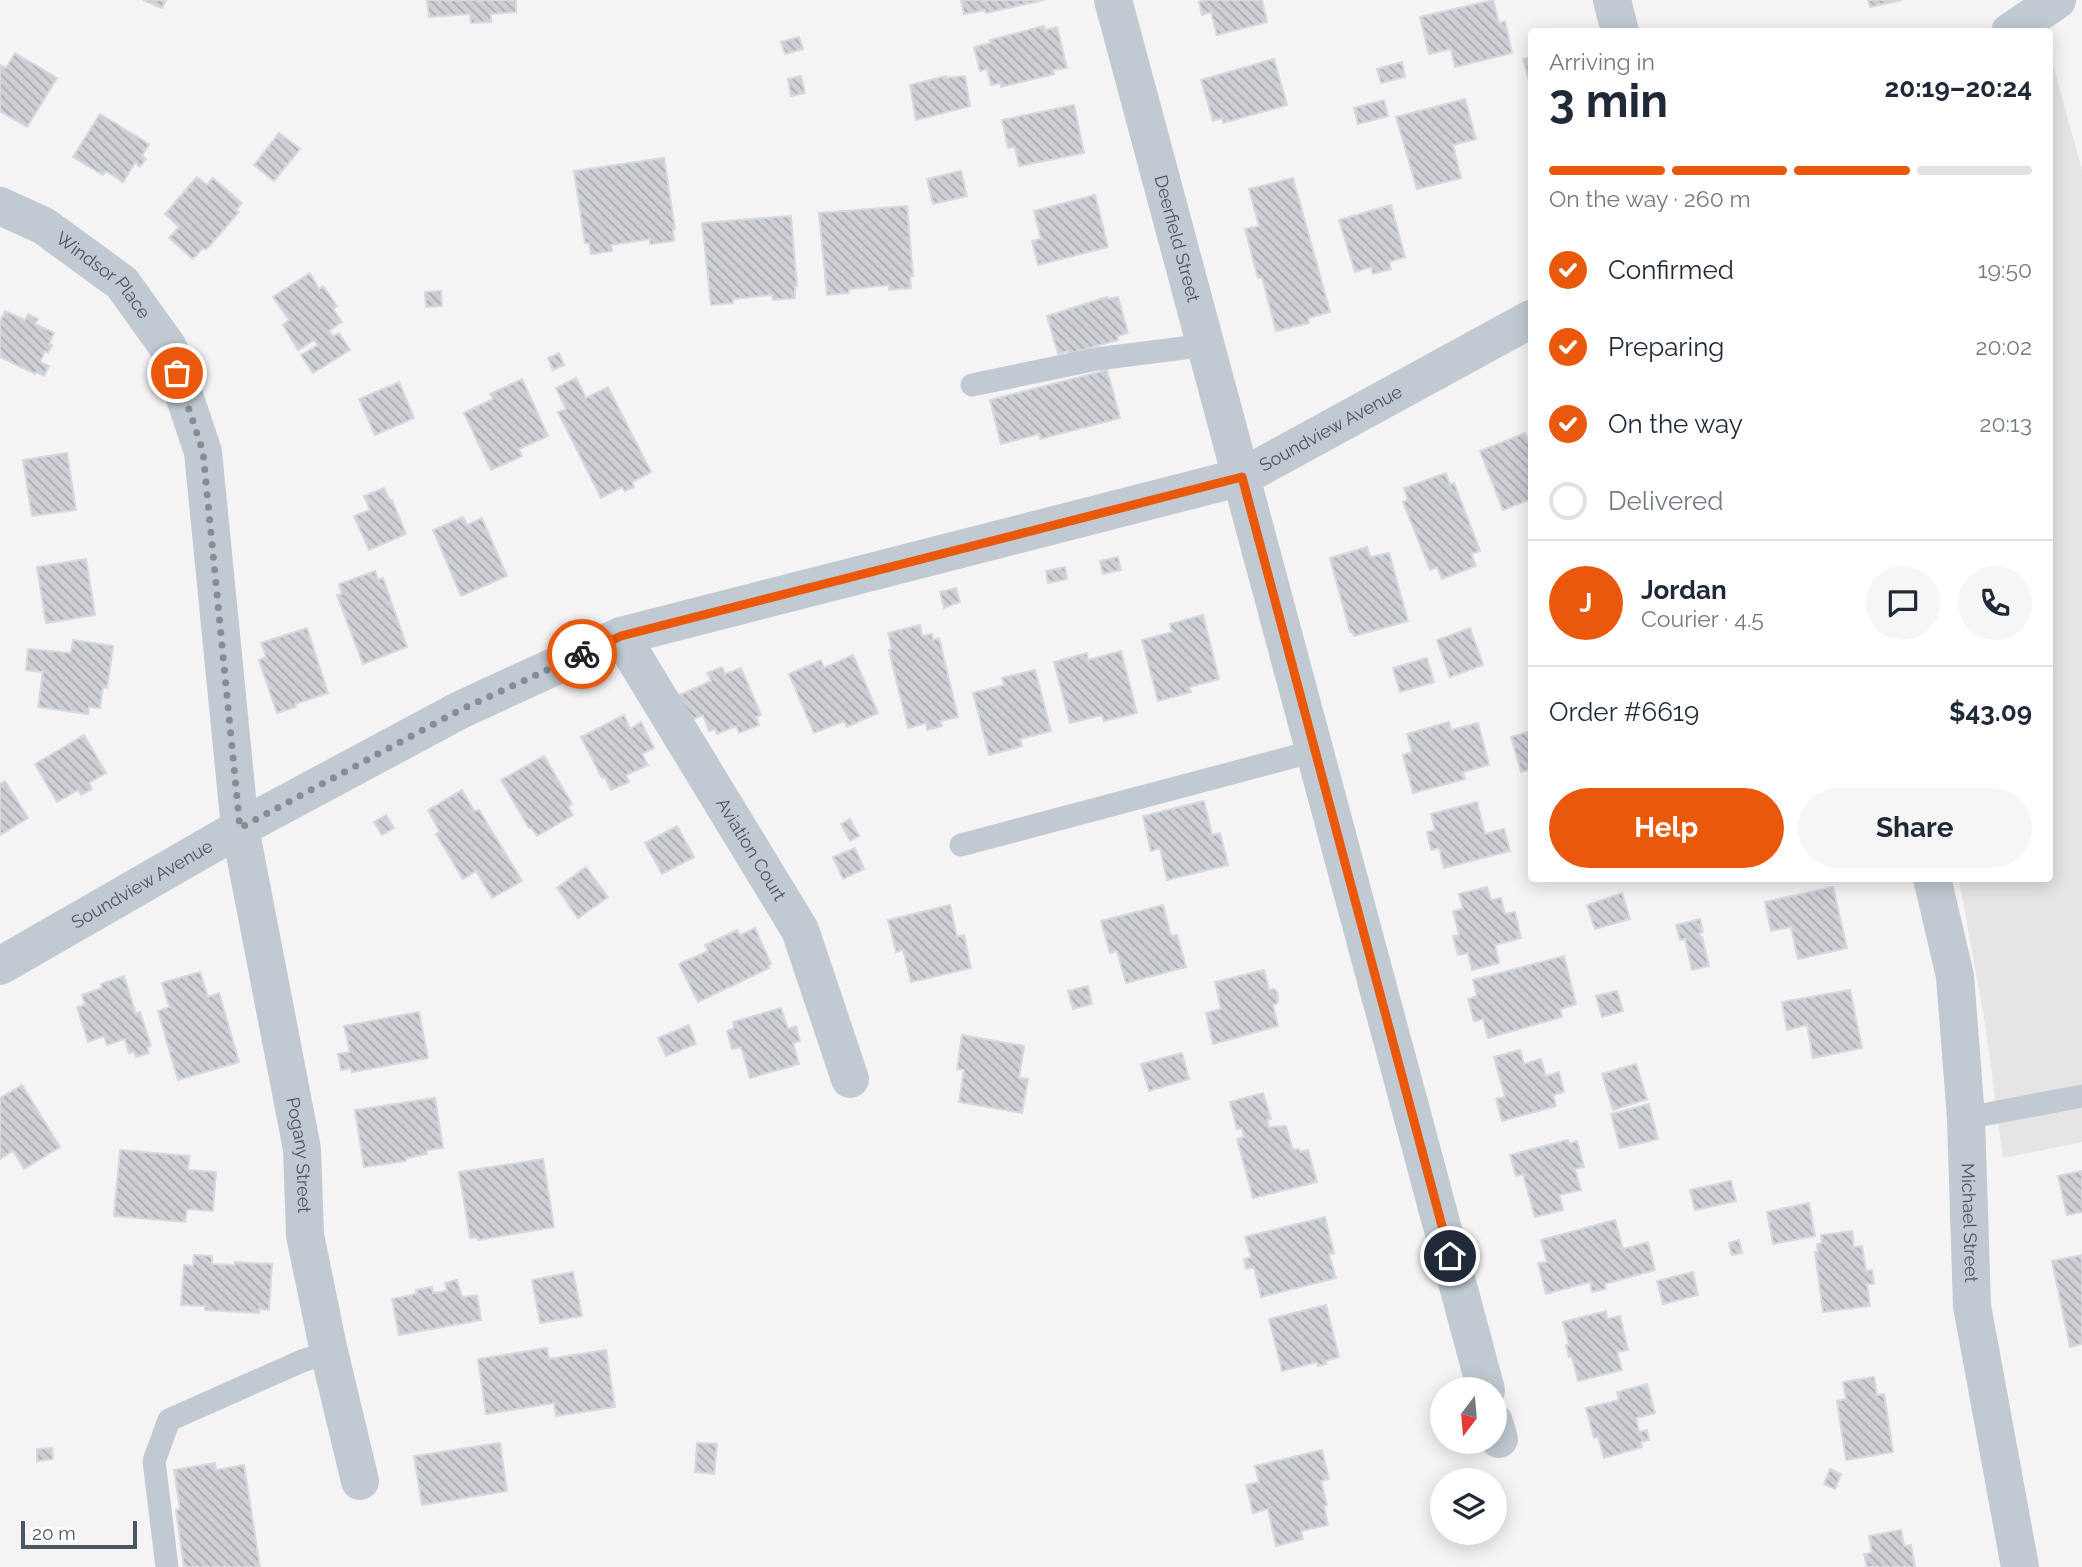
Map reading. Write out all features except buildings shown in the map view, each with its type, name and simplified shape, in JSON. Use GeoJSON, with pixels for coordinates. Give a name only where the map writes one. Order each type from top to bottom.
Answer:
{"type":"FeatureCollection","features":[{"type":"Feature","properties":{"kind":"street","name":"Deerfield Street"},"geometry":{"type":"LineString","coordinates":[[1113,0],[1483,1377]]}},
{"type":"Feature","properties":{"kind":"street"},"geometry":{"type":"LineString","coordinates":[[1612,0],[1619,28]]}},
{"type":"Feature","properties":{"kind":"street"},"geometry":{"type":"LineString","coordinates":[[2016,28],[2057,0]]}},
{"type":"Feature","properties":{"kind":"street","name":"Windsor Place"},"geometry":{"type":"LineString","coordinates":[[0,206],[44,226],[122,283],[168,347],[203,452],[240,828]]}},
{"type":"Feature","properties":{"kind":"street","name":"Soundview Avenue"},"geometry":{"type":"LineString","coordinates":[[0,966],[240,828],[460,710],[621,636],[1242,477],[1528,321]]}},
{"type":"Feature","properties":{"kind":"street","name":"Aviation Court"},"geometry":{"type":"LineString","coordinates":[[621,636],[800,930],[850,1079]]}},
{"type":"Feature","properties":{"kind":"street","name":"Pogany Street"},"geometry":{"type":"LineString","coordinates":[[240,828],[302,1149],[305,1234],[329,1352],[360,1481]]}},
{"type":"Feature","properties":{"kind":"street","name":"Michael Street"},"geometry":{"type":"LineString","coordinates":[[1933,882],[1955,976],[1966,1118],[1972,1306],[2020,1567]]}},
{"type":"Feature","properties":{"kind":"lane"},"geometry":{"type":"LineString","coordinates":[[972,385],[1097,359],[1207,345]]}},
{"type":"Feature","properties":{"kind":"lane"},"geometry":{"type":"LineString","coordinates":[[961,845],[1315,751]]}},
{"type":"Feature","properties":{"kind":"lane"},"geometry":{"type":"LineString","coordinates":[[1966,1118],[2082,1096]]}},
{"type":"Feature","properties":{"kind":"lane"},"geometry":{"type":"LineString","coordinates":[[167,1567],[153,1461],[169,1420],[329,1352]]}},
{"type":"Feature","properties":{"kind":"shaded area"},"geometry":{"type":"Polygon","coordinates":[[[2053,65],[2082,170],[2082,1142],[2003,1158],[1985,1023],[1960,882],[2053,882],[2053,65]]]}},
{"type":"Feature","properties":{"kind":"way so far"},"geometry":{"type":"LineString","coordinates":[[177,373],[203,452],[240,828],[460,710],[582,654]]}},
{"type":"Feature","properties":{"kind":"route"},"geometry":{"type":"LineString","coordinates":[[582,654],[621,636],[1242,477],[1450,1256]]}}]}
